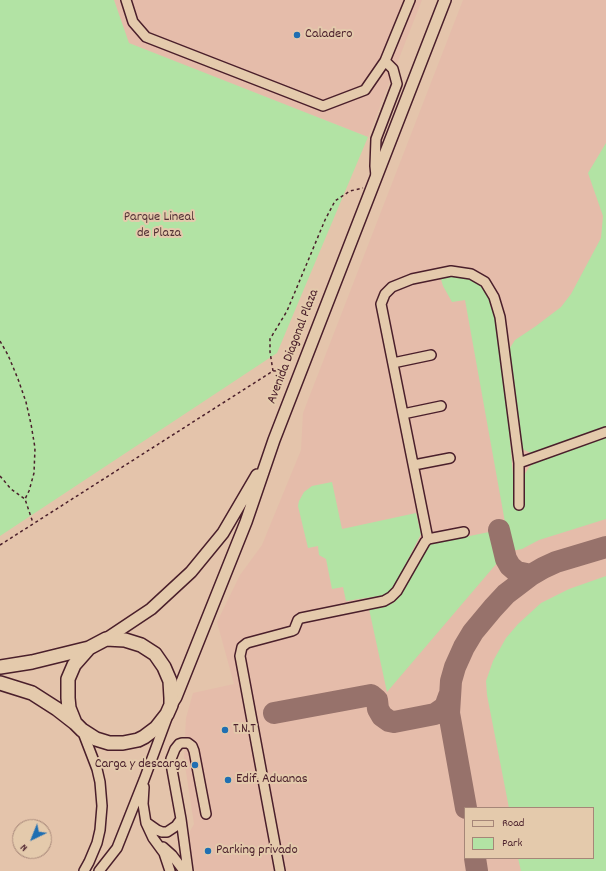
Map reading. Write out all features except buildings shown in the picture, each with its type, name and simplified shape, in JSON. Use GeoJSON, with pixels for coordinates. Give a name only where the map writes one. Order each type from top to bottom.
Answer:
{"type":"FeatureCollection","features":[{"type":"Feature","properties":{"kind":"highway"},"geometry":{"type":"LineString","coordinates":[[0,667],[32,662],[89,648],[106,639],[116,639],[142,645],[155,654],[168,674],[171,691],[169,709],[150,732],[138,740],[116,744],[102,741],[32,693],[0,683]]}},
{"type":"Feature","properties":{"kind":"highway"},"geometry":{"type":"LineString","coordinates":[[79,726],[69,708],[68,679],[74,665],[89,648]]}},
{"type":"Feature","properties":{"kind":"main road","name":"Avenida Diagonal Plaza"},"geometry":{"type":"LineString","coordinates":[[169,709],[176,697],[246,522],[274,440],[445,0]]}},
{"type":"Feature","properties":{"kind":"main road"},"geometry":{"type":"LineString","coordinates":[[106,639],[151,609],[172,592],[209,552],[233,518],[274,440]]}},
{"type":"Feature","properties":{"kind":"street"},"geometry":{"type":"LineString","coordinates":[[126,0],[133,22],[146,37],[323,106],[365,90],[385,61],[410,0]]}},
{"type":"Feature","properties":{"kind":"street"},"geometry":{"type":"LineString","coordinates":[[376,180],[376,139],[396,84],[392,69],[385,61]]}},
{"type":"Feature","properties":{"kind":"street"},"geometry":{"type":"LineString","coordinates":[[428,539],[381,304],[385,294],[392,287],[419,277],[451,271],[471,274],[485,282],[494,296],[500,317],[520,463],[519,505]]}},
{"type":"Feature","properties":{"kind":"street"},"geometry":{"type":"LineString","coordinates":[[393,363],[431,355]]}},
{"type":"Feature","properties":{"kind":"street"},"geometry":{"type":"LineString","coordinates":[[403,414],[441,406]]}},
{"type":"Feature","properties":{"kind":"street"},"geometry":{"type":"LineString","coordinates":[[520,463],[606,432]]}},
{"type":"Feature","properties":{"kind":"street"},"geometry":{"type":"LineString","coordinates":[[414,465],[450,458]]}},
{"type":"Feature","properties":{"kind":"street"},"geometry":{"type":"LineString","coordinates":[[280,871],[240,656],[242,647],[247,643],[292,631],[294,630],[298,620],[301,618],[371,604],[391,597],[397,591],[428,539],[464,532]]}},
{"type":"Feature","properties":{"kind":"street"},"geometry":{"type":"LineString","coordinates":[[99,871],[117,848],[166,723],[169,709]]}},
{"type":"Feature","properties":{"kind":"street"},"geometry":{"type":"LineString","coordinates":[[79,726],[97,769],[100,782],[102,806],[101,824],[97,843],[84,871]]}},
{"type":"Feature","properties":{"kind":"street"},"geometry":{"type":"LineString","coordinates":[[188,871],[181,819],[171,764],[171,759],[179,744],[188,743],[192,746],[194,751],[206,814]]}},
{"type":"Feature","properties":{"kind":"street"},"geometry":{"type":"LineString","coordinates":[[144,780],[143,804],[146,823],[148,829],[164,853],[170,871]]}},
{"type":"Feature","properties":{"kind":"street"},"geometry":{"type":"LineString","coordinates":[[146,823],[162,832],[171,830],[181,819]]}},
{"type":"Feature","properties":{"kind":"street"},"geometry":{"type":"LineString","coordinates":[[157,843],[172,855],[184,871]]}},
{"type":"Feature","properties":{"kind":"path"},"geometry":{"type":"LineString","coordinates":[[273,371],[270,352],[270,339],[287,311],[336,201],[350,191],[361,187],[372,191]]}},
{"type":"Feature","properties":{"kind":"path"},"geometry":{"type":"LineString","coordinates":[[0,341],[8,355],[26,402],[35,448],[34,473],[25,499]]}},
{"type":"Feature","properties":{"kind":"path"},"geometry":{"type":"LineString","coordinates":[[0,545],[273,371],[302,369]]}},
{"type":"Feature","properties":{"kind":"path"},"geometry":{"type":"LineString","coordinates":[[0,476],[11,489],[25,499],[33,523]]}},
{"type":"Feature","properties":{"kind":"shaded area"},"geometry":{"type":"Polygon","coordinates":[[[114,0],[422,0],[368,137],[128,43],[114,0]]]}},
{"type":"Feature","properties":{"kind":"shaded area"},"geometry":{"type":"Polygon","coordinates":[[[463,0],[606,0],[606,871],[195,871],[188,835],[194,824],[184,759],[186,718],[193,693],[234,684],[217,622],[240,575],[262,545],[301,450],[303,413],[463,0]]]}},
{"type":"Feature","properties":{"kind":"green space","name":"Parque Lineal de Plaza"},"geometry":{"type":"Polygon","coordinates":[[[0,0],[114,0],[129,43],[368,137],[277,353],[0,536],[0,0]]]}},
{"type":"Feature","properties":{"kind":"green space"},"geometry":{"type":"Polygon","coordinates":[[[606,143],[606,428],[531,453],[522,449],[508,351],[515,340],[561,307],[571,294],[601,238],[603,216],[588,173],[606,143]]]}},
{"type":"Feature","properties":{"kind":"green space"},"geometry":{"type":"Polygon","coordinates":[[[457,274],[471,278],[479,283],[489,295],[495,310],[504,373],[516,510],[523,509],[521,481],[529,467],[539,459],[606,437],[606,519],[539,540],[522,549],[511,551],[465,300],[452,302],[443,286],[440,276],[457,274]]]}},
{"type":"Feature","properties":{"kind":"green space"},"geometry":{"type":"Polygon","coordinates":[[[332,482],[342,529],[416,513],[421,534],[394,587],[386,595],[346,601],[343,587],[332,589],[326,559],[319,555],[318,546],[308,548],[298,506],[299,501],[304,492],[312,486],[332,482]]]}},
{"type":"Feature","properties":{"kind":"green space"},"geometry":{"type":"Polygon","coordinates":[[[489,532],[492,535],[497,563],[387,692],[369,609],[381,608],[393,603],[400,596],[425,549],[431,544],[489,532]]]}},
{"type":"Feature","properties":{"kind":"green space"},"geometry":{"type":"Polygon","coordinates":[[[606,576],[606,871],[521,871],[518,859],[594,859],[594,807],[509,807],[487,695],[486,681],[493,661],[506,638],[518,624],[541,603],[569,589],[606,576]]]}},
{"type":"Feature","properties":{"kind":"taxiway"},"geometry":{"type":"LineString","coordinates":[[499,530],[506,559],[510,566],[517,572],[531,575]]}},
{"type":"Feature","properties":{"kind":"taxiway"},"geometry":{"type":"LineString","coordinates":[[466,807],[449,713],[451,681],[455,667],[464,647],[473,632],[506,594],[531,575],[556,562],[606,547]]}},
{"type":"Feature","properties":{"kind":"taxiway"},"geometry":{"type":"LineString","coordinates":[[274,713],[371,695],[377,700],[378,709],[382,716],[389,721],[394,722],[435,714],[445,707],[449,696]]}},
{"type":"Feature","properties":{"kind":"taxiway"},"geometry":{"type":"LineString","coordinates":[[475,859],[477,871]]}},
{"type":"Feature","properties":{"kind":"place","name":"Caladero"},"geometry":{"type":"Point","coordinates":[297,35]}},
{"type":"Feature","properties":{"kind":"place","name":"T.N.T"},"geometry":{"type":"Point","coordinates":[225,730]}},
{"type":"Feature","properties":{"kind":"place","name":"Carga y descarga"},"geometry":{"type":"Point","coordinates":[195,765]}},
{"type":"Feature","properties":{"kind":"place","name":"Edif. Aduanas"},"geometry":{"type":"Point","coordinates":[228,780]}},
{"type":"Feature","properties":{"kind":"place","name":"Parking privado"},"geometry":{"type":"Point","coordinates":[208,851]}}]}
